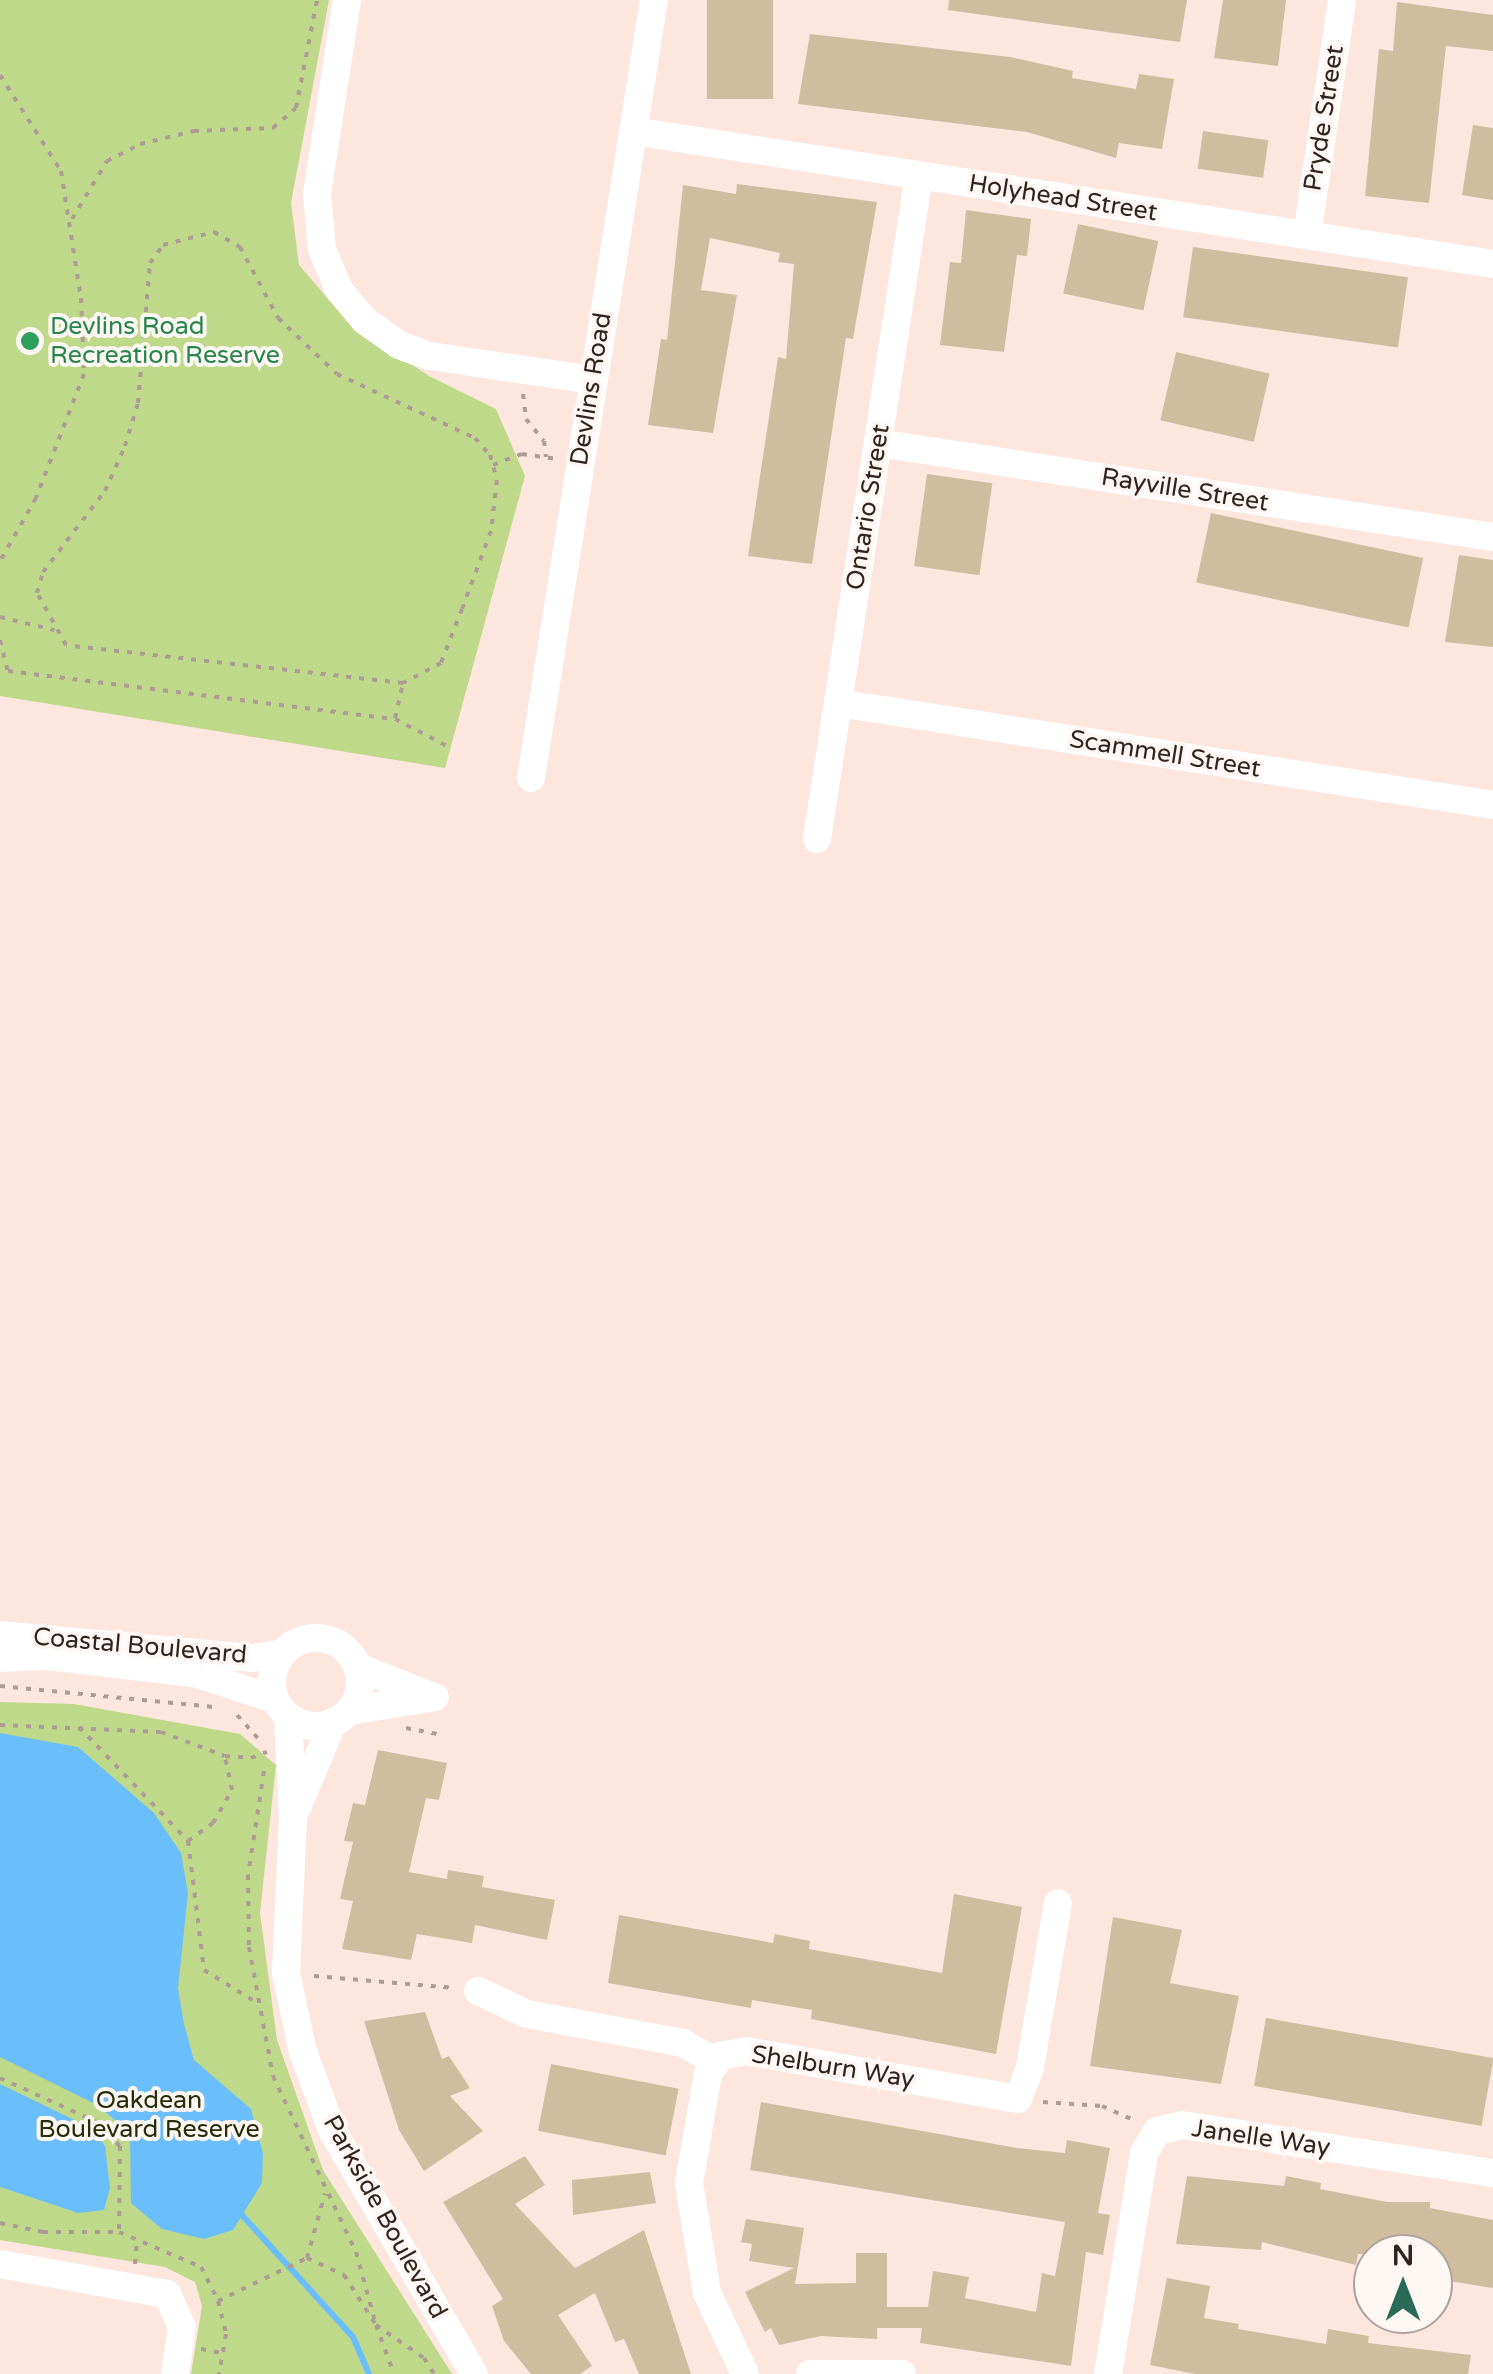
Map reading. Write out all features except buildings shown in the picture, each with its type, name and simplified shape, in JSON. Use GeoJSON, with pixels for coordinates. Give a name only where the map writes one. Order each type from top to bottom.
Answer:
{"type":"FeatureCollection","features":[{"type":"Feature","properties":{"kind":"street"},"geometry":{"type":"LineString","coordinates":[[347,0],[317,194],[322,249],[339,290],[399,344],[430,356],[593,380]]}},
{"type":"Feature","properties":{"kind":"street","name":"Devlins Road"},"geometry":{"type":"LineString","coordinates":[[531,778],[654,0]]}},
{"type":"Feature","properties":{"kind":"street","name":"Pryde Street"},"geometry":{"type":"LineString","coordinates":[[1306,235],[1342,0]]}},
{"type":"Feature","properties":{"kind":"street","name":"Holyhead Street"},"geometry":{"type":"LineString","coordinates":[[633,131],[1493,264]]}},
{"type":"Feature","properties":{"kind":"street","name":"Ontario Street"},"geometry":{"type":"LineString","coordinates":[[817,839],[919,176]]}},
{"type":"Feature","properties":{"kind":"street","name":"Rayville Street"},"geometry":{"type":"LineString","coordinates":[[878,443],[1493,537]]}},
{"type":"Feature","properties":{"kind":"street","name":"Scammell Street"},"geometry":{"type":"LineString","coordinates":[[838,703],[1493,805]]}},
{"type":"Feature","properties":{"kind":"street","name":"Coastal Boulevard"},"geometry":{"type":"LineString","coordinates":[[0,1635],[251,1658],[280,1654]]}},
{"type":"Feature","properties":{"kind":"street"},"geometry":{"type":"LineString","coordinates":[[341,1716],[360,1690],[358,1667],[345,1648],[323,1638],[300,1640],[280,1654],[272,1676],[281,1707],[308,1725],[434,1698],[358,1667]]}},
{"type":"Feature","properties":{"kind":"street","name":"Coastal Boulevard"},"geometry":{"type":"LineString","coordinates":[[0,1658],[47,1656],[194,1673],[281,1707]]}},
{"type":"Feature","properties":{"kind":"street","name":"Parkside Boulevard"},"geometry":{"type":"LineString","coordinates":[[281,1707],[278,1755],[292,1818],[286,1973],[303,2052],[332,2130],[474,2374]]}},
{"type":"Feature","properties":{"kind":"street","name":"Parkside Boulevard"},"geometry":{"type":"LineString","coordinates":[[292,1818],[341,1716]]}},
{"type":"Feature","properties":{"kind":"street"},"geometry":{"type":"LineString","coordinates":[[1018,2100],[1030,2067],[1058,1903]]}},
{"type":"Feature","properties":{"kind":"street"},"geometry":{"type":"LineString","coordinates":[[478,1990],[527,2014],[683,2043],[716,2062]]}},
{"type":"Feature","properties":{"kind":"street","name":"Shelburn Way"},"geometry":{"type":"LineString","coordinates":[[745,2374],[707,2293],[688,2183],[716,2062],[746,2051],[1018,2100]]}},
{"type":"Feature","properties":{"kind":"street","name":"Janelle Way"},"geometry":{"type":"LineString","coordinates":[[1108,2374],[1144,2153],[1157,2131],[1182,2125],[1493,2173]]}},
{"type":"Feature","properties":{"kind":"street"},"geometry":{"type":"LineString","coordinates":[[0,2264],[167,2294],[182,2327],[175,2374]]}},
{"type":"Feature","properties":{"kind":"street"},"geometry":{"type":"LineString","coordinates":[[810,2374],[902,2374]]}},
{"type":"Feature","properties":{"kind":"path"},"geometry":{"type":"LineString","coordinates":[[70,224],[82,194],[107,161],[140,144],[194,131],[273,128],[296,108],[317,0]]}},
{"type":"Feature","properties":{"kind":"path"},"geometry":{"type":"LineString","coordinates":[[0,75],[61,171],[84,374],[36,498],[0,561]]}},
{"type":"Feature","properties":{"kind":"path"},"geometry":{"type":"LineString","coordinates":[[214,232],[240,247],[278,318],[308,350],[337,374],[475,438],[493,465],[498,480],[491,530],[441,663],[403,683],[66,645],[54,630],[37,592],[43,572],[105,491],[125,446],[138,403],[145,282],[163,245],[214,232]]}},
{"type":"Feature","properties":{"kind":"path"},"geometry":{"type":"LineString","coordinates":[[524,370],[526,419],[544,442],[546,457]]}},
{"type":"Feature","properties":{"kind":"path"},"geometry":{"type":"LineString","coordinates":[[493,465],[522,454],[580,462]]}},
{"type":"Feature","properties":{"kind":"path"},"geometry":{"type":"LineString","coordinates":[[0,617],[54,630]]}},
{"type":"Feature","properties":{"kind":"path"},"geometry":{"type":"LineString","coordinates":[[0,640],[8,671]]}},
{"type":"Feature","properties":{"kind":"path"},"geometry":{"type":"LineString","coordinates":[[0,670],[395,720],[447,746]]}},
{"type":"Feature","properties":{"kind":"path"},"geometry":{"type":"LineString","coordinates":[[395,720],[403,683]]}},
{"type":"Feature","properties":{"kind":"path"},"geometry":{"type":"LineString","coordinates":[[0,1686],[126,1694],[224,1709],[248,1720],[278,1755]]}},
{"type":"Feature","properties":{"kind":"path"},"geometry":{"type":"LineString","coordinates":[[0,1725],[161,1732],[224,1756],[278,1755]]}},
{"type":"Feature","properties":{"kind":"path"},"geometry":{"type":"LineString","coordinates":[[79,1727],[188,1841],[204,1970],[258,2003]]}},
{"type":"Feature","properties":{"kind":"path"},"geometry":{"type":"LineString","coordinates":[[397,1727],[442,1735]]}},
{"type":"Feature","properties":{"kind":"path"},"geometry":{"type":"LineString","coordinates":[[188,1841],[213,1823],[232,1790],[224,1756]]}},
{"type":"Feature","properties":{"kind":"path"},"geometry":{"type":"LineString","coordinates":[[286,1973],[478,1990]]}},
{"type":"Feature","properties":{"kind":"path"},"geometry":{"type":"LineString","coordinates":[[0,2078],[99,2122],[120,2146],[119,2232]]}},
{"type":"Feature","properties":{"kind":"path"},"geometry":{"type":"LineString","coordinates":[[1018,2100],[1102,2106],[1157,2131]]}},
{"type":"Feature","properties":{"kind":"path"},"geometry":{"type":"LineString","coordinates":[[218,2301],[307,2258],[325,2194]]}},
{"type":"Feature","properties":{"kind":"path"},"geometry":{"type":"LineString","coordinates":[[0,2223],[43,2232],[119,2232],[201,2267],[218,2301],[226,2334],[220,2374]]}},
{"type":"Feature","properties":{"kind":"path"},"geometry":{"type":"LineString","coordinates":[[307,2258],[344,2275],[376,2325],[394,2374]]}},
{"type":"Feature","properties":{"kind":"green space"},"geometry":{"type":"Polygon","coordinates":[[[0,0],[329,0],[291,203],[299,265],[348,322],[429,376],[496,409],[525,476],[445,768],[0,696],[0,0]]]}},
{"type":"Feature","properties":{"kind":"green space","name":"Oakdean Boulevard Reserve"},"geometry":{"type":"Polygon","coordinates":[[[0,1702],[74,1704],[240,1734],[276,1765],[260,1913],[277,2040],[323,2170],[452,2374],[191,2374],[202,2306],[195,2282],[165,2267],[0,2240],[0,1702]]]}},
{"type":"Feature","properties":{"kind":"water"},"geometry":{"type":"Polygon","coordinates":[[[0,1733],[78,1747],[154,1813],[181,1853],[188,1893],[178,1988],[184,2024],[194,2060],[251,2109],[263,2153],[262,2183],[233,2230],[204,2239],[162,2229],[131,2203],[130,2133],[97,2105],[0,2057],[0,1733]]]}},
{"type":"Feature","properties":{"kind":"water"},"geometry":{"type":"Polygon","coordinates":[[[0,2084],[93,2129],[105,2146],[110,2188],[104,2210],[78,2213],[0,2187],[0,2084]]]}},
{"type":"Feature","properties":{"kind":"waterway"},"geometry":{"type":"LineString","coordinates":[[241,2214],[353,2337],[369,2374]]}},
{"type":"Feature","properties":{"kind":"place","name":"Devlins Road Recreation Reserve"},"geometry":{"type":"Point","coordinates":[30,341]}}]}
